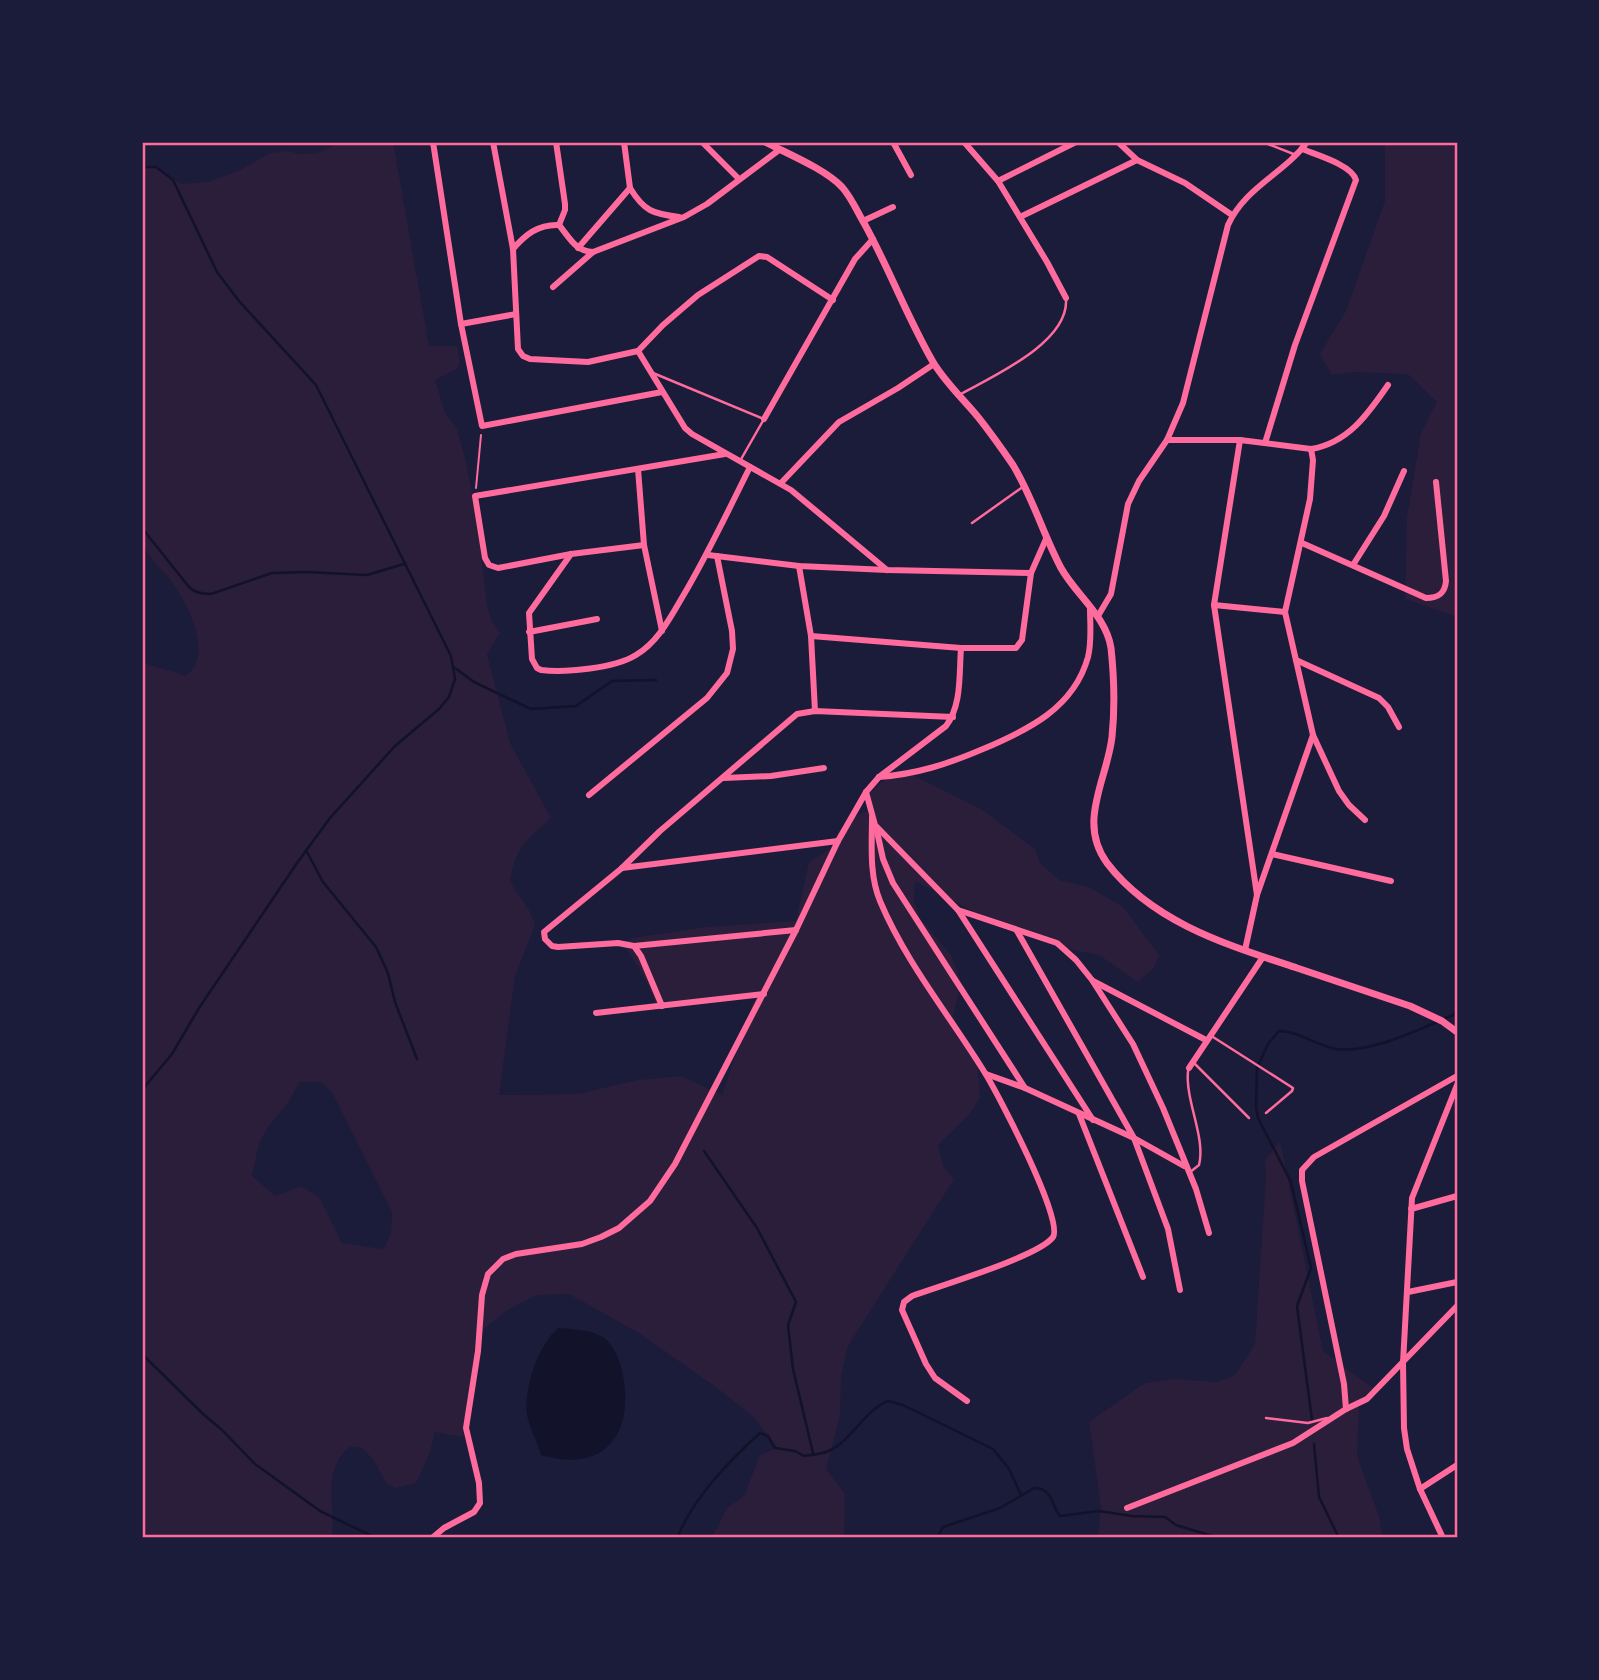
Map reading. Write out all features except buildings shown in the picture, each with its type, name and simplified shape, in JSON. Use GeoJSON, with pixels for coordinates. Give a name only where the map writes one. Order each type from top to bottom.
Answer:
{"type":"FeatureCollection","features":[{"type":"Feature","properties":{"kind":"street"},"geometry":{"type":"LineString","coordinates":[[433,142],[461,324],[482,426],[662,392]]}},
{"type":"Feature","properties":{"kind":"street"},"geometry":{"type":"LineString","coordinates":[[493,142],[513,250],[518,349],[523,356],[530,359],[588,362],[638,351],[698,295],[759,256],[766,257],[832,300]]}},
{"type":"Feature","properties":{"kind":"street"},"geometry":{"type":"LineString","coordinates":[[556,142],[565,204],[559,225]]}},
{"type":"Feature","properties":{"kind":"street"},"geometry":{"type":"LineString","coordinates":[[624,142],[630,188],[646,209],[664,215],[684,217]]}},
{"type":"Feature","properties":{"kind":"street"},"geometry":{"type":"LineString","coordinates":[[702,142],[739,179]]}},
{"type":"Feature","properties":{"kind":"street"},"geometry":{"type":"LineString","coordinates":[[765,142],[839,184],[873,239],[934,364],[998,443],[1024,485],[1046,539],[1071,585],[1098,616],[1107,633],[1111,647],[1113,708],[1109,754],[1094,808],[1094,832],[1101,852],[1114,871],[1152,905],[1199,933],[1410,1006],[1457,1032]]}},
{"type":"Feature","properties":{"kind":"street"},"geometry":{"type":"LineString","coordinates":[[894,142],[911,175]]}},
{"type":"Feature","properties":{"kind":"street"},"geometry":{"type":"LineString","coordinates":[[964,142],[998,181],[1066,298]]}},
{"type":"Feature","properties":{"kind":"street"},"geometry":{"type":"LineString","coordinates":[[998,181],[1076,142]]}},
{"type":"Feature","properties":{"kind":"street"},"geometry":{"type":"LineString","coordinates":[[1118,142],[1137,160],[1185,184],[1232,215]]}},
{"type":"Feature","properties":{"kind":"street"},"geometry":{"type":"LineString","coordinates":[[1098,616],[1108,601],[1118,566],[1128,504],[1139,481],[1167,440],[1182,403],[1232,215],[1257,187],[1296,155],[1307,142]]}},
{"type":"Feature","properties":{"kind":"street"},"geometry":{"type":"LineString","coordinates":[[1265,443],[1295,345],[1356,180],[1354,174],[1346,168],[1302,149]]}},
{"type":"Feature","properties":{"kind":"street"},"geometry":{"type":"LineString","coordinates":[[553,287],[593,252],[684,217],[707,204],[779,150]]}},
{"type":"Feature","properties":{"kind":"street"},"geometry":{"type":"LineString","coordinates":[[1020,217],[1137,160]]}},
{"type":"Feature","properties":{"kind":"street"},"geometry":{"type":"LineString","coordinates":[[578,248],[630,188]]}},
{"type":"Feature","properties":{"kind":"street"},"geometry":{"type":"LineString","coordinates":[[863,221],[892,207]]}},
{"type":"Feature","properties":{"kind":"street"},"geometry":{"type":"LineString","coordinates":[[513,250],[521,240],[538,228],[559,225]]}},
{"type":"Feature","properties":{"kind":"street"},"geometry":{"type":"LineString","coordinates":[[559,225],[578,248],[593,252]]}},
{"type":"Feature","properties":{"kind":"street"},"geometry":{"type":"LineString","coordinates":[[764,419],[855,259],[873,239]]}},
{"type":"Feature","properties":{"kind":"street"},"geometry":{"type":"LineString","coordinates":[[461,324],[516,314]]}},
{"type":"Feature","properties":{"kind":"street"},"geometry":{"type":"LineString","coordinates":[[638,351],[685,428],[725,454],[782,483],[887,570]]}},
{"type":"Feature","properties":{"kind":"street"},"geometry":{"type":"LineString","coordinates":[[782,483],[839,422],[934,364]]}},
{"type":"Feature","properties":{"kind":"street"},"geometry":{"type":"LineString","coordinates":[[1167,440],[1240,440],[1311,449],[1333,443],[1345,436],[1374,406],[1388,385]]}},
{"type":"Feature","properties":{"kind":"street"},"geometry":{"type":"LineString","coordinates":[[1240,440],[1214,605],[1257,895]]}},
{"type":"Feature","properties":{"kind":"street"},"geometry":{"type":"LineString","coordinates":[[1311,449],[1311,481],[1302,544],[1285,612],[1313,735],[1339,791],[1365,820]]}},
{"type":"Feature","properties":{"kind":"street"},"geometry":{"type":"LineString","coordinates":[[644,545],[571,554],[498,568],[489,565],[485,558],[475,496],[725,454]]}},
{"type":"Feature","properties":{"kind":"street"},"geometry":{"type":"LineString","coordinates":[[571,554],[529,613],[532,659],[537,668],[548,671],[592,668],[626,660],[648,646],[662,631],[708,555],[750,467]]}},
{"type":"Feature","properties":{"kind":"street"},"geometry":{"type":"LineString","coordinates":[[638,469],[644,545],[662,631]]}},
{"type":"Feature","properties":{"kind":"street"},"geometry":{"type":"LineString","coordinates":[[1353,565],[1384,516],[1404,471]]}},
{"type":"Feature","properties":{"kind":"street"},"geometry":{"type":"LineString","coordinates":[[1302,544],[1426,598],[1433,598],[1444,592],[1446,580],[1436,482]]}},
{"type":"Feature","properties":{"kind":"street"},"geometry":{"type":"LineString","coordinates":[[811,636],[961,648],[1013,649],[1019,646],[1022,640],[1031,573],[1046,539]]}},
{"type":"Feature","properties":{"kind":"street"},"geometry":{"type":"LineString","coordinates":[[708,555],[799,566],[1031,573]]}},
{"type":"Feature","properties":{"kind":"street"},"geometry":{"type":"LineString","coordinates":[[589,795],[707,698],[727,673],[733,649],[732,631],[717,556]]}},
{"type":"Feature","properties":{"kind":"street"},"geometry":{"type":"LineString","coordinates":[[799,566],[811,636],[815,710]]}},
{"type":"Feature","properties":{"kind":"street"},"geometry":{"type":"LineString","coordinates":[[1214,605],[1285,612]]}},
{"type":"Feature","properties":{"kind":"street"},"geometry":{"type":"LineString","coordinates":[[879,778],[911,774],[947,764],[1011,737],[1047,717],[1069,694],[1087,658],[1090,608]]}},
{"type":"Feature","properties":{"kind":"street"},"geometry":{"type":"LineString","coordinates":[[529,632],[597,619]]}},
{"type":"Feature","properties":{"kind":"street"},"geometry":{"type":"LineString","coordinates":[[432,1538],[444,1528],[474,1512],[480,1503],[479,1483],[468,1446],[466,1427],[478,1351],[482,1295],[488,1274],[503,1259],[582,1244],[601,1237],[620,1228],[650,1201],[675,1164],[764,994],[838,841],[866,792],[879,778],[946,726],[953,717],[961,648]]}},
{"type":"Feature","properties":{"kind":"street"},"geometry":{"type":"LineString","coordinates":[[1296,660],[1379,698],[1388,707],[1399,727]]}},
{"type":"Feature","properties":{"kind":"street"},"geometry":{"type":"LineString","coordinates":[[796,930],[634,946],[618,943],[566,948],[552,946],[544,935],[547,928],[622,868],[660,831],[789,720],[803,712],[815,710],[953,717]]}},
{"type":"Feature","properties":{"kind":"street"},"geometry":{"type":"LineString","coordinates":[[1245,950],[1257,895],[1313,735]]}},
{"type":"Feature","properties":{"kind":"street"},"geometry":{"type":"LineString","coordinates":[[724,778],[771,776],[824,768]]}},
{"type":"Feature","properties":{"kind":"street"},"geometry":{"type":"LineString","coordinates":[[866,792],[872,817],[874,880],[884,909],[912,962],[986,1074],[1044,1192],[1055,1228],[1055,1234],[1026,1256],[912,1296],[902,1305],[930,1371],[942,1385],[967,1401]]}},
{"type":"Feature","properties":{"kind":"street"},"geometry":{"type":"LineString","coordinates":[[872,817],[876,825],[958,910],[1093,1121]]}},
{"type":"Feature","properties":{"kind":"street"},"geometry":{"type":"LineString","coordinates":[[876,825],[880,851],[893,883],[1025,1088]]}},
{"type":"Feature","properties":{"kind":"street"},"geometry":{"type":"LineString","coordinates":[[622,868],[838,841]]}},
{"type":"Feature","properties":{"kind":"street"},"geometry":{"type":"LineString","coordinates":[[1272,854],[1391,881]]}},
{"type":"Feature","properties":{"kind":"street"},"geometry":{"type":"LineString","coordinates":[[958,910],[1056,943],[1076,960],[1092,980],[1133,1044],[1163,1108],[1209,1233]]}},
{"type":"Feature","properties":{"kind":"street"},"geometry":{"type":"LineString","coordinates":[[1017,931],[1134,1138],[1168,1229],[1180,1290]]}},
{"type":"Feature","properties":{"kind":"street"},"geometry":{"type":"LineString","coordinates":[[634,946],[642,956],[662,1006]]}},
{"type":"Feature","properties":{"kind":"street"},"geometry":{"type":"LineString","coordinates":[[1191,1065],[1262,957]]}},
{"type":"Feature","properties":{"kind":"street"},"geometry":{"type":"LineString","coordinates":[[1092,980],[1208,1038]]}},
{"type":"Feature","properties":{"kind":"street"},"geometry":{"type":"LineString","coordinates":[[596,1013],[764,994]]}},
{"type":"Feature","properties":{"kind":"street"},"geometry":{"type":"LineString","coordinates":[[986,1074],[1025,1088],[1134,1138],[1188,1170]]}},
{"type":"Feature","properties":{"kind":"street"},"geometry":{"type":"LineString","coordinates":[[1346,1409],[1302,1170],[1314,1157],[1457,1076]]}},
{"type":"Feature","properties":{"kind":"street"},"geometry":{"type":"LineString","coordinates":[[1443,1538],[1420,1489],[1407,1449],[1403,1363],[1411,1209],[1418,1183],[1457,1086]]}},
{"type":"Feature","properties":{"kind":"street"},"geometry":{"type":"LineString","coordinates":[[1079,1114],[1143,1277]]}},
{"type":"Feature","properties":{"kind":"street"},"geometry":{"type":"LineString","coordinates":[[1411,1209],[1457,1196]]}},
{"type":"Feature","properties":{"kind":"street"},"geometry":{"type":"LineString","coordinates":[[1408,1292],[1457,1282]]}},
{"type":"Feature","properties":{"kind":"street"},"geometry":{"type":"LineString","coordinates":[[1127,1508],[1293,1443],[1346,1409],[1367,1399],[1457,1306]]}},
{"type":"Feature","properties":{"kind":"street"},"geometry":{"type":"LineString","coordinates":[[1420,1489],[1457,1465]]}},
{"type":"Feature","properties":{"kind":"lane"},"geometry":{"type":"LineString","coordinates":[[1263,142],[1296,155]]}},
{"type":"Feature","properties":{"kind":"lane"},"geometry":{"type":"LineString","coordinates":[[959,395],[1036,350],[1063,316],[1066,298]]}},
{"type":"Feature","properties":{"kind":"lane"},"geometry":{"type":"LineString","coordinates":[[651,372],[764,419],[740,461]]}},
{"type":"Feature","properties":{"kind":"lane"},"geometry":{"type":"LineString","coordinates":[[972,523],[1024,485]]}},
{"type":"Feature","properties":{"kind":"lane"},"geometry":{"type":"LineString","coordinates":[[1208,1038],[1293,1088],[1266,1113]]}},
{"type":"Feature","properties":{"kind":"lane"},"geometry":{"type":"LineString","coordinates":[[1188,1170],[1199,1165],[1201,1152],[1188,1084],[1191,1065]]}},
{"type":"Feature","properties":{"kind":"lane"},"geometry":{"type":"LineString","coordinates":[[1191,1065],[1249,1118]]}},
{"type":"Feature","properties":{"kind":"lane"},"geometry":{"type":"LineString","coordinates":[[1266,1418],[1308,1423],[1346,1409]]}},
{"type":"Feature","properties":{"kind":"path"},"geometry":{"type":"LineString","coordinates":[[475,496],[482,426]]}},
{"type":"Feature","properties":{"kind":"shaded area"},"geometry":{"type":"Polygon","coordinates":[[[342,142],[393,142],[429,346],[457,346],[460,363],[457,369],[435,380],[445,413],[457,429],[466,462],[476,512],[487,605],[491,619],[500,633],[487,654],[510,743],[551,818],[523,846],[512,870],[510,882],[530,912],[535,925],[515,976],[499,1095],[577,1094],[638,1080],[681,1076],[722,1095],[757,992],[658,1010],[648,984],[623,943],[633,938],[706,927],[796,921],[809,862],[830,849],[838,832],[848,820],[868,812],[868,795],[881,782],[895,775],[911,774],[981,809],[1035,849],[1040,863],[1059,880],[1089,887],[1123,907],[1159,955],[1154,968],[1138,982],[1099,955],[1053,946],[1024,932],[1007,929],[915,881],[914,902],[920,918],[951,955],[961,981],[953,1016],[977,1060],[980,1097],[970,1114],[938,1145],[943,1166],[954,1179],[848,1346],[841,1377],[840,1416],[826,1469],[845,1494],[844,1538],[712,1538],[727,1508],[744,1496],[760,1455],[777,1448],[754,1417],[716,1387],[637,1332],[569,1294],[536,1295],[506,1311],[484,1329],[463,1437],[435,1432],[430,1452],[416,1483],[395,1488],[386,1483],[373,1459],[361,1447],[350,1447],[341,1456],[333,1477],[332,1538],[142,1538],[142,661],[185,676],[194,667],[198,644],[196,630],[185,603],[142,543],[142,164],[152,166],[181,184],[208,182],[240,170],[270,153],[317,153],[342,142]],[[300,1082],[259,1143],[252,1176],[276,1196],[301,1186],[319,1197],[342,1243],[383,1249],[391,1234],[392,1212],[332,1092],[321,1082],[300,1082]]]}},
{"type":"Feature","properties":{"kind":"shaded area"},"geometry":{"type":"Polygon","coordinates":[[[1385,142],[1457,142],[1457,617],[1405,599],[1407,517],[1421,433],[1437,402],[1408,374],[1352,372],[1332,375],[1320,354],[1346,311],[1385,201],[1385,142]]]}},
{"type":"Feature","properties":{"kind":"shaded area"},"geometry":{"type":"Polygon","coordinates":[[[1280,1141],[1323,1351],[1375,1390],[1359,1404],[1357,1456],[1379,1516],[1382,1538],[1098,1538],[1101,1508],[1089,1422],[1145,1383],[1173,1379],[1218,1382],[1235,1375],[1255,1344],[1265,1160],[1280,1141]]]}},
{"type":"Feature","properties":{"kind":"shaded area"},"geometry":{"type":"Polygon","coordinates":[[[558,1328],[586,1331],[601,1336],[611,1346],[621,1367],[625,1410],[620,1427],[612,1442],[600,1452],[584,1458],[564,1460],[541,1455],[527,1414],[528,1392],[534,1368],[544,1345],[558,1328]]]}},
{"type":"Feature","properties":{"kind":"waterway"},"geometry":{"type":"LineString","coordinates":[[142,167],[156,167],[173,180],[217,272],[239,301],[316,385],[451,656],[455,679],[449,697],[439,709],[395,746],[330,818],[199,1008],[172,1054],[142,1090]]}},
{"type":"Feature","properties":{"kind":"waterway"},"geometry":{"type":"LineString","coordinates":[[142,528],[189,587],[202,593],[211,594],[272,573],[367,575],[404,564]]}},
{"type":"Feature","properties":{"kind":"waterway"},"geometry":{"type":"LineString","coordinates":[[455,668],[474,682],[531,709],[576,706],[612,681],[656,680]]}},
{"type":"Feature","properties":{"kind":"waterway"},"geometry":{"type":"LineString","coordinates":[[307,852],[323,882],[376,947],[388,973],[395,1002],[417,1059]]}},
{"type":"Feature","properties":{"kind":"waterway"},"geometry":{"type":"LineString","coordinates":[[1443,1019],[1457,1010]]}},
{"type":"Feature","properties":{"kind":"waterway"},"geometry":{"type":"LineString","coordinates":[[1312,1420],[1297,1306],[1311,1268],[1291,1182],[1258,1118],[1257,1068],[1268,1044],[1279,1031],[1294,1033],[1336,1049],[1348,1049],[1388,1042],[1437,1022]]}},
{"type":"Feature","properties":{"kind":"waterway"},"geometry":{"type":"LineString","coordinates":[[704,1151],[757,1228],[796,1302],[788,1325],[793,1369],[813,1453]]}},
{"type":"Feature","properties":{"kind":"waterway"},"geometry":{"type":"LineString","coordinates":[[142,1354],[255,1464],[320,1511],[376,1538]]}},
{"type":"Feature","properties":{"kind":"waterway"},"geometry":{"type":"LineString","coordinates":[[677,1538],[702,1494],[760,1433],[768,1436],[775,1448],[795,1451],[804,1456],[824,1453],[835,1448],[871,1412],[888,1401],[903,1405],[993,1449],[1009,1469],[1021,1495]]}},
{"type":"Feature","properties":{"kind":"waterway"},"geometry":{"type":"LineString","coordinates":[[1314,1444],[1319,1497],[1339,1538]]}},
{"type":"Feature","properties":{"kind":"waterway"},"geometry":{"type":"LineString","coordinates":[[937,1538],[943,1527],[1000,1508],[1034,1488],[1048,1494],[1060,1516],[1099,1511],[1165,1517],[1176,1525],[1219,1538]]}}]}
